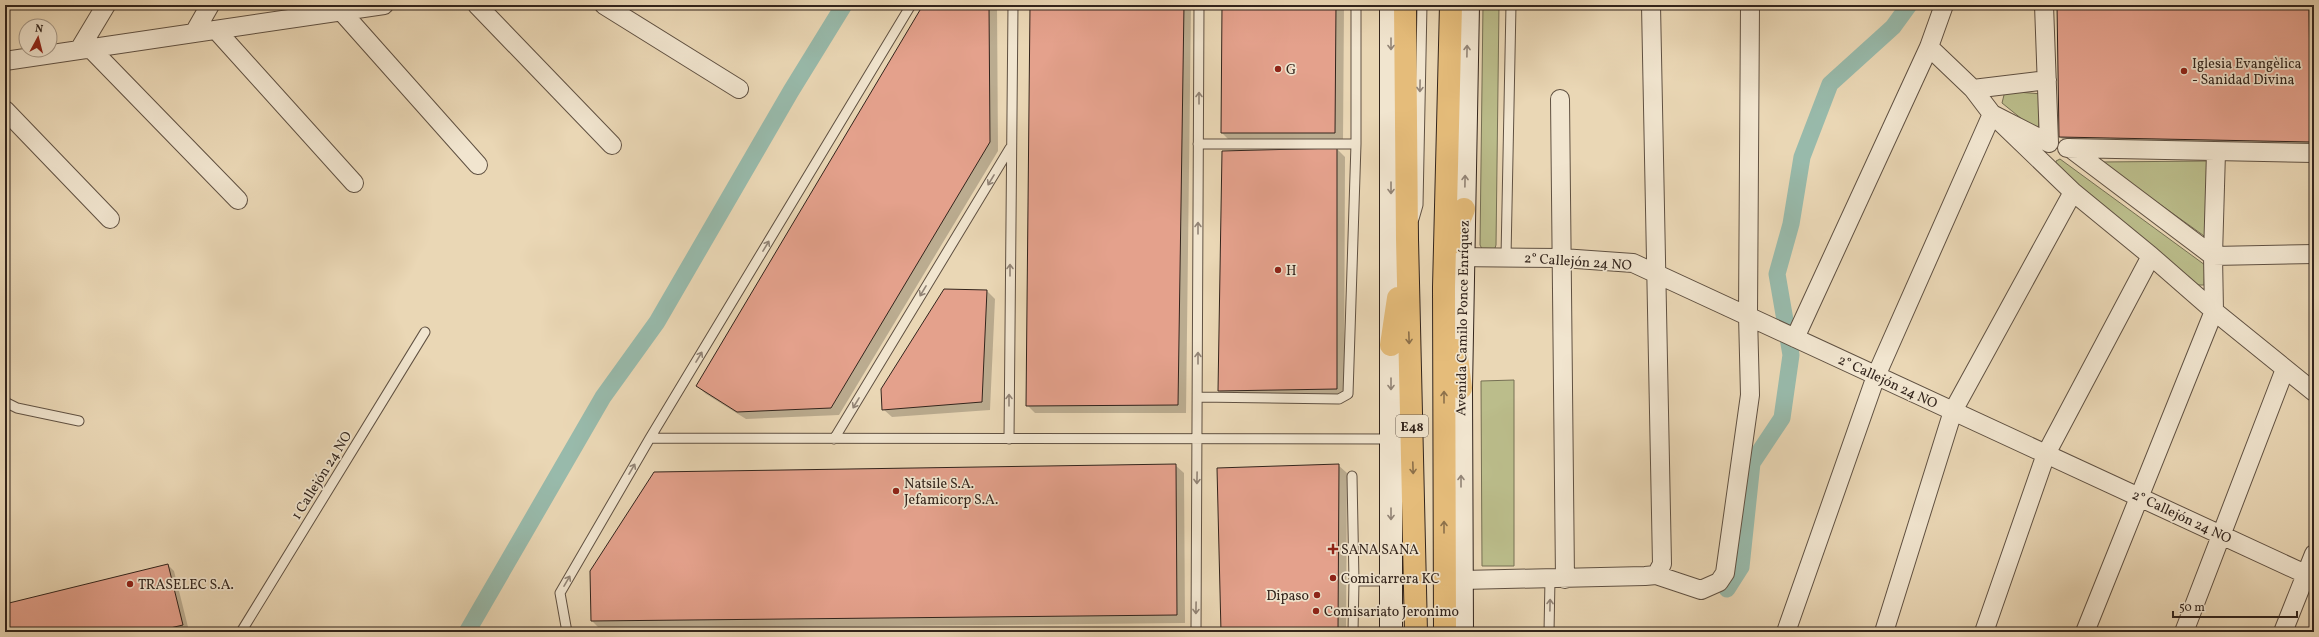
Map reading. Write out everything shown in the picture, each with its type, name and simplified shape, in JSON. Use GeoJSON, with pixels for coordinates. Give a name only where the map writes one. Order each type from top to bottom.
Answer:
{"type":"FeatureCollection","features":[{"type":"Feature","properties":{"kind":"main road","name":"E48"},"geometry":{"type":"LineString","coordinates":[[1391,5],[1391,632]]}},
{"type":"Feature","properties":{"kind":"main road","name":"E48"},"geometry":{"type":"LineString","coordinates":[[1405,5],[1407,240],[1416,632]]}},
{"type":"Feature","properties":{"kind":"main road","name":"Avenida Camilo Ponce Enríquez"},"geometry":{"type":"LineString","coordinates":[[1451,5],[1454,257],[1460,388],[1462,632]]}},
{"type":"Feature","properties":{"kind":"main road","name":"Avenida Camilo Ponce Enríquez"},"geometry":{"type":"LineString","coordinates":[[1445,632],[1444,287],[1454,257],[1464,209],[1468,5]]}},
{"type":"Feature","properties":{"kind":"main road"},"geometry":{"type":"LineString","coordinates":[[1406,103],[1391,143],[1406,175]]}},
{"type":"Feature","properties":{"kind":"main road"},"geometry":{"type":"LineString","coordinates":[[1391,345],[1407,240]]}},
{"type":"Feature","properties":{"kind":"street"},"geometry":{"type":"LineString","coordinates":[[85,50],[106,5]]}},
{"type":"Feature","properties":{"kind":"street"},"geometry":{"type":"LineString","coordinates":[[194,33],[210,5]]}},
{"type":"Feature","properties":{"kind":"street"},"geometry":{"type":"LineString","coordinates":[[5,61],[216,30],[302,11],[341,11],[384,5]]}},
{"type":"Feature","properties":{"kind":"street"},"geometry":{"type":"LineString","coordinates":[[477,5],[612,145]]}},
{"type":"Feature","properties":{"kind":"street"},"geometry":{"type":"LineString","coordinates":[[606,5],[739,89]]}},
{"type":"Feature","properties":{"kind":"street"},"geometry":{"type":"LineString","coordinates":[[1651,5],[1662,564],[1656,575]]}},
{"type":"Feature","properties":{"kind":"street"},"geometry":{"type":"LineString","coordinates":[[1462,580],[1558,579],[1656,575],[1701,590],[1719,582],[1725,573],[1750,395],[1748,315],[1750,5]]}},
{"type":"Feature","properties":{"kind":"street"},"geometry":{"type":"LineString","coordinates":[[1795,338],[1929,46],[1944,5]]}},
{"type":"Feature","properties":{"kind":"street"},"geometry":{"type":"LineString","coordinates":[[2044,5],[2049,143]]}},
{"type":"Feature","properties":{"kind":"street"},"geometry":{"type":"LineString","coordinates":[[341,11],[478,165]]}},
{"type":"Feature","properties":{"kind":"street"},"geometry":{"type":"LineString","coordinates":[[216,30],[354,183]]}},
{"type":"Feature","properties":{"kind":"street"},"geometry":{"type":"LineString","coordinates":[[1929,46],[1973,89],[1992,114],[2073,192],[2151,256],[2214,312],[2314,392]]}},
{"type":"Feature","properties":{"kind":"street"},"geometry":{"type":"LineString","coordinates":[[85,50],[238,200]]}},
{"type":"Feature","properties":{"kind":"street"},"geometry":{"type":"LineString","coordinates":[[1973,89],[2047,80]]}},
{"type":"Feature","properties":{"kind":"street"},"geometry":{"type":"LineString","coordinates":[[1558,579],[1562,258],[1560,99]]}},
{"type":"Feature","properties":{"kind":"street"},"geometry":{"type":"LineString","coordinates":[[5,110],[110,219]]}},
{"type":"Feature","properties":{"kind":"street"},"geometry":{"type":"LineString","coordinates":[[1992,114],[2049,143],[2070,148],[2314,153]]}},
{"type":"Feature","properties":{"kind":"street"},"geometry":{"type":"LineString","coordinates":[[1786,632],[1876,376],[1992,114]]}},
{"type":"Feature","properties":{"kind":"street"},"geometry":{"type":"LineString","coordinates":[[2070,148],[2213,256],[2314,254]]}},
{"type":"Feature","properties":{"kind":"street"},"geometry":{"type":"LineString","coordinates":[[2085,632],[2214,312],[2213,256],[2216,152]]}},
{"type":"Feature","properties":{"kind":"street"},"geometry":{"type":"LineString","coordinates":[[1884,632],[1953,411],[2073,192]]}},
{"type":"Feature","properties":{"kind":"street"},"geometry":{"type":"LineString","coordinates":[[1984,632],[2046,454],[2151,256]]}},
{"type":"Feature","properties":{"kind":"street","name":"2° Callejón 24 NO"},"geometry":{"type":"LineString","coordinates":[[1454,257],[1562,258],[1634,263],[2310,576]]}},
{"type":"Feature","properties":{"kind":"street"},"geometry":{"type":"LineString","coordinates":[[2184,632],[2285,369]]}},
{"type":"Feature","properties":{"kind":"street"},"geometry":{"type":"LineString","coordinates":[[2283,632],[2310,576],[2314,554]]}},
{"type":"Feature","properties":{"kind":"lane"},"geometry":{"type":"LineString","coordinates":[[567,632],[560,593],[650,438],[911,5]]}},
{"type":"Feature","properties":{"kind":"lane"},"geometry":{"type":"LineString","coordinates":[[1009,439],[1013,5]]}},
{"type":"Feature","properties":{"kind":"lane"},"geometry":{"type":"LineString","coordinates":[[1196,632],[1199,5]]}},
{"type":"Feature","properties":{"kind":"lane"},"geometry":{"type":"LineString","coordinates":[[1198,397],[1339,400],[1348,394],[1356,144],[1356,5]]}},
{"type":"Feature","properties":{"kind":"lane"},"geometry":{"type":"LineString","coordinates":[[1407,240],[1418,205],[1422,5]]}},
{"type":"Feature","properties":{"kind":"lane","name":"Avenida Camilo Ponce Enríquez"},"geometry":{"type":"LineString","coordinates":[[1442,5],[1437,208],[1454,257]]}},
{"type":"Feature","properties":{"kind":"lane"},"geometry":{"type":"LineString","coordinates":[[1506,258],[1511,5]]}},
{"type":"Feature","properties":{"kind":"lane"},"geometry":{"type":"LineString","coordinates":[[1198,144],[1356,144]]}},
{"type":"Feature","properties":{"kind":"lane"},"geometry":{"type":"LineString","coordinates":[[834,439],[1011,147]]}},
{"type":"Feature","properties":{"kind":"lane","name":"1 Callejón 24 NO"},"geometry":{"type":"LineString","coordinates":[[241,632],[425,332]]}},
{"type":"Feature","properties":{"kind":"lane"},"geometry":{"type":"LineString","coordinates":[[5,402],[17,408],[79,421]]}},
{"type":"Feature","properties":{"kind":"lane"},"geometry":{"type":"LineString","coordinates":[[650,438],[1391,439]]}},
{"type":"Feature","properties":{"kind":"lane"},"geometry":{"type":"LineString","coordinates":[[1352,476],[1354,581],[1353,632]]}},
{"type":"Feature","properties":{"kind":"lane"},"geometry":{"type":"LineString","coordinates":[[1549,632],[1558,579]]}},
{"type":"Feature","properties":{"kind":"lane"},"geometry":{"type":"LineString","coordinates":[[1354,581],[1391,581]]}},
{"type":"Feature","properties":{"kind":"green space"},"geometry":{"type":"Polygon","coordinates":[[[1483,5],[1499,5],[1496,245],[1494,251],[1483,251],[1480,245],[1483,5]]]}},
{"type":"Feature","properties":{"kind":"green space"},"geometry":{"type":"Polygon","coordinates":[[[2005,91],[2042,94],[2038,132],[2002,103],[2005,91]]]}},
{"type":"Feature","properties":{"kind":"green space"},"geometry":{"type":"Polygon","coordinates":[[[2060,159],[2205,265],[2204,285],[2197,285],[2056,166],[2056,161],[2060,159]]]}},
{"type":"Feature","properties":{"kind":"green space"},"geometry":{"type":"Polygon","coordinates":[[[2207,161],[2207,238],[2101,162],[2207,161]]]}},
{"type":"Feature","properties":{"kind":"green space"},"geometry":{"type":"Polygon","coordinates":[[[1514,380],[1514,566],[1482,566],[1481,381],[1514,380]]]}},
{"type":"Feature","properties":{"kind":"building"},"geometry":{"type":"Polygon","coordinates":[[[923,5],[989,5],[990,142],[831,408],[737,412],[696,386],[923,5]]]}},
{"type":"Feature","properties":{"kind":"building"},"geometry":{"type":"Polygon","coordinates":[[[1030,5],[1184,5],[1178,405],[1026,406],[1030,5]]]}},
{"type":"Feature","properties":{"kind":"building","name":"G"},"geometry":{"type":"Polygon","coordinates":[[[1222,5],[1336,5],[1335,133],[1221,133],[1222,5]]]}},
{"type":"Feature","properties":{"kind":"building","name":"Iglesia Evangèlica - Sanidad Divina"},"geometry":{"type":"Polygon","coordinates":[[[2057,5],[2309,5],[2311,142],[2059,137],[2057,5]]]}},
{"type":"Feature","properties":{"kind":"building","name":"H"},"geometry":{"type":"Polygon","coordinates":[[[1337,148],[1337,389],[1218,391],[1222,151],[1337,148]]]}},
{"type":"Feature","properties":{"kind":"building"},"geometry":{"type":"Polygon","coordinates":[[[944,289],[987,290],[982,402],[882,410],[881,389],[944,289]]]}},
{"type":"Feature","properties":{"kind":"building"},"geometry":{"type":"Polygon","coordinates":[[[1176,464],[1177,615],[591,621],[590,571],[654,472],[1176,464]]]}},
{"type":"Feature","properties":{"kind":"building"},"geometry":{"type":"Polygon","coordinates":[[[1339,464],[1338,632],[1221,632],[1217,468],[1339,464]]]}},
{"type":"Feature","properties":{"kind":"building","name":"TRASELEC S.A."},"geometry":{"type":"Polygon","coordinates":[[[168,564],[183,625],[153,632],[5,632],[5,604],[168,564]]]}},
{"type":"Feature","properties":{"kind":"waterway"},"geometry":{"type":"LineString","coordinates":[[467,632],[603,397],[657,322],[791,91],[844,5]]}},
{"type":"Feature","properties":{"kind":"waterway"},"geometry":{"type":"LineString","coordinates":[[1727,589],[1741,567],[1752,463],[1782,418],[1791,355],[1777,274],[1791,224],[1802,157],[1830,84],[1893,27],[1909,5]]}},
{"type":"Feature","properties":{"kind":"place","name":"G"},"geometry":{"type":"Point","coordinates":[1278,69]}},
{"type":"Feature","properties":{"kind":"place","name":"Iglesia Evangèlica - Sanidad Divina"},"geometry":{"type":"Point","coordinates":[2184,71]}},
{"type":"Feature","properties":{"kind":"place","name":"H"},"geometry":{"type":"Point","coordinates":[1278,270]}},
{"type":"Feature","properties":{"kind":"place","name":"Natsile S.A. Jefamicorp S.A."},"geometry":{"type":"Point","coordinates":[896,491]}},
{"type":"Feature","properties":{"kind":"place","name":"SANA SANA"},"geometry":{"type":"Point","coordinates":[1333,549]}},
{"type":"Feature","properties":{"kind":"place","name":"Comicarrera KC"},"geometry":{"type":"Point","coordinates":[1333,578]}},
{"type":"Feature","properties":{"kind":"place","name":"TRASELEC S.A."},"geometry":{"type":"Point","coordinates":[130,584]}},
{"type":"Feature","properties":{"kind":"place","name":"Dipaso"},"geometry":{"type":"Point","coordinates":[1317,595]}},
{"type":"Feature","properties":{"kind":"place","name":"Comisariato Jeronimo"},"geometry":{"type":"Point","coordinates":[1316,611]}}]}
